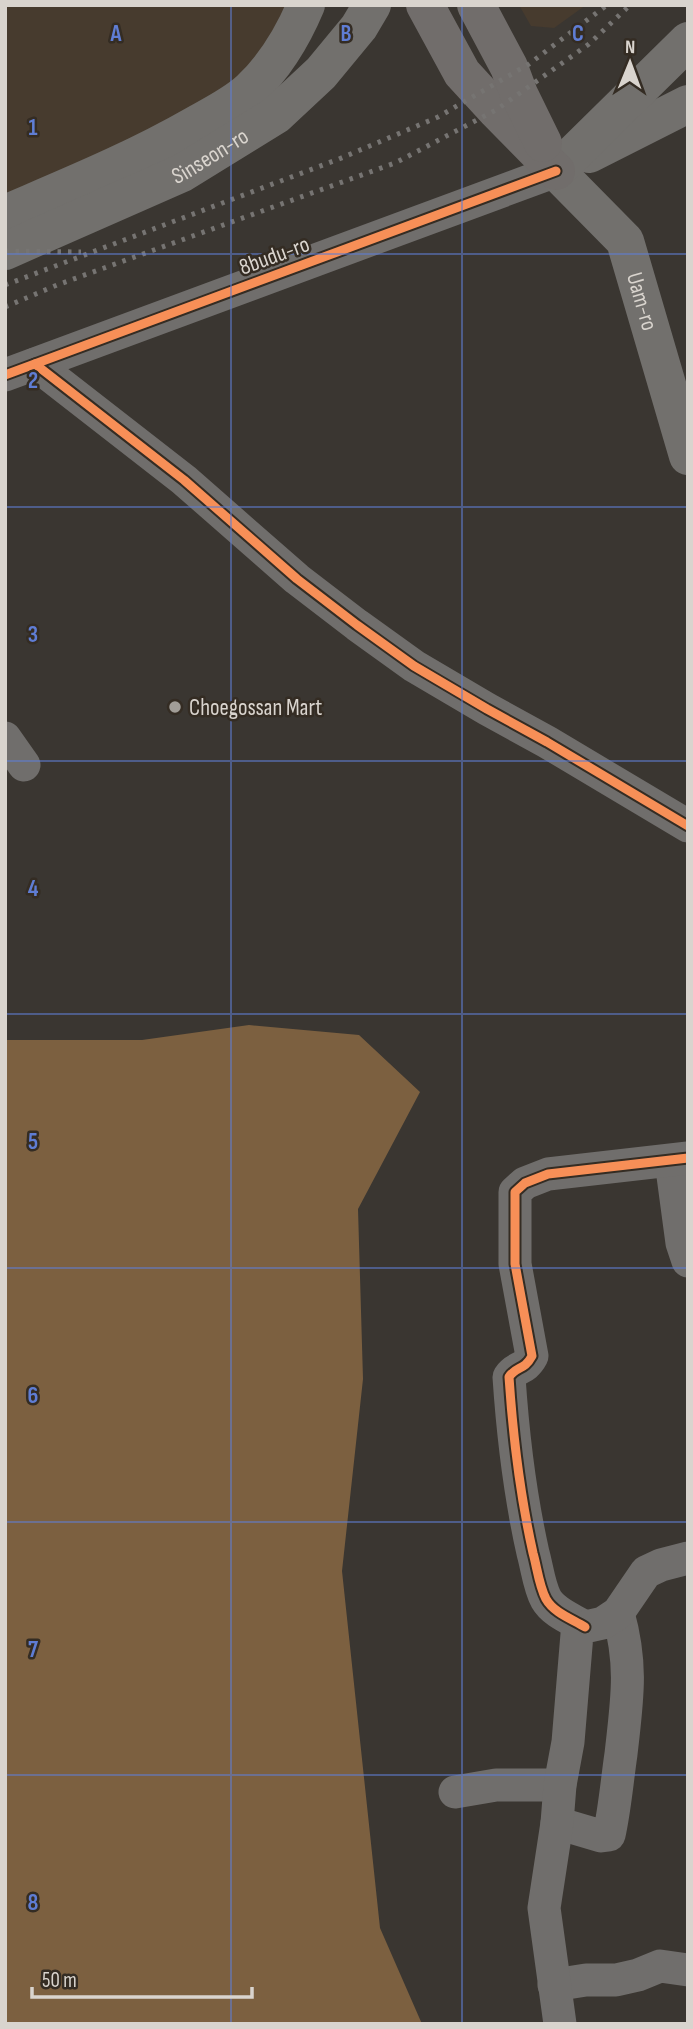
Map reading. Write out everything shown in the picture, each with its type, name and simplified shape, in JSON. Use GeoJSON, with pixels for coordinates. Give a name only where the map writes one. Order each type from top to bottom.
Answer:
{"type":"FeatureCollection","features":[{"type":"Feature","properties":{"kind":"main road","name":"Sinseon-ro"},"geometry":{"type":"LineString","coordinates":[[5,214],[99,174],[172,159],[248,92],[277,59],[306,5]]}},
{"type":"Feature","properties":{"kind":"main road","name":"Sinseon-ro"},"geometry":{"type":"LineString","coordinates":[[5,251],[172,159],[276,115],[321,73],[359,27],[372,5]]}},
{"type":"Feature","properties":{"kind":"main road"},"geometry":{"type":"LineString","coordinates":[[425,5],[462,73],[556,171]]}},
{"type":"Feature","properties":{"kind":"main road"},"geometry":{"type":"LineString","coordinates":[[476,5],[509,67],[556,171]]}},
{"type":"Feature","properties":{"kind":"main road"},"geometry":{"type":"LineString","coordinates":[[556,171],[688,41]]}},
{"type":"Feature","properties":{"kind":"main road"},"geometry":{"type":"LineString","coordinates":[[556,171],[688,104]]}},
{"type":"Feature","properties":{"kind":"main road","name":"Uam-ro"},"geometry":{"type":"LineString","coordinates":[[556,171],[625,241],[688,456]]}},
{"type":"Feature","properties":{"kind":"street","name":"8budu-ro"},"geometry":{"type":"LineString","coordinates":[[20,369],[556,171]]}},
{"type":"Feature","properties":{"kind":"street"},"geometry":{"type":"LineString","coordinates":[[20,369],[184,480],[297,579],[414,666],[547,741],[688,826]]}},
{"type":"Feature","properties":{"kind":"street"},"geometry":{"type":"LineString","coordinates":[[5,738],[24,765]]}},
{"type":"Feature","properties":{"kind":"street"},"geometry":{"type":"LineString","coordinates":[[585,1627],[558,1612],[546,1600],[523,1507],[509,1377],[512,1371],[527,1365],[532,1356],[516,1264],[515,1192],[525,1183],[548,1174],[680,1160],[682,1243],[688,1261]]}},
{"type":"Feature","properties":{"kind":"street"},"geometry":{"type":"LineString","coordinates":[[560,2024],[544,1908],[560,1785],[569,1742],[577,1634],[585,1627],[603,1623],[618,1613],[646,1572],[688,1558]]}},
{"type":"Feature","properties":{"kind":"street"},"geometry":{"type":"LineString","coordinates":[[557,1823],[601,1836],[609,1835],[628,1695],[627,1655],[618,1613]]}},
{"type":"Feature","properties":{"kind":"street"},"geometry":{"type":"LineString","coordinates":[[455,1792],[496,1785],[560,1785]]}},
{"type":"Feature","properties":{"kind":"street"},"geometry":{"type":"LineString","coordinates":[[554,1985],[586,1980],[617,1980],[660,1966],[688,1970]]}},
{"type":"Feature","properties":{"kind":"shaded area"},"geometry":{"type":"Polygon","coordinates":[[[5,5],[293,5],[257,61],[217,99],[5,198],[5,5]]]}},
{"type":"Feature","properties":{"kind":"shaded area"},"geometry":{"type":"Polygon","coordinates":[[[519,5],[586,5],[554,28],[531,26],[519,5]]]}},
{"type":"Feature","properties":{"kind":"shaded area"},"geometry":{"type":"Polygon","coordinates":[[[249,1025],[359,1035],[420,1092],[358,1209],[363,1379],[342,1571],[380,1928],[422,2024],[5,2024],[5,1040],[142,1040],[249,1025]]]}},
{"type":"Feature","properties":{"kind":"railway"},"geometry":{"type":"LineString","coordinates":[[5,285],[339,159],[438,117],[529,64],[607,5]]}},
{"type":"Feature","properties":{"kind":"railway"},"geometry":{"type":"LineString","coordinates":[[5,307],[57,285],[395,163],[496,110],[589,44],[630,5]]}},
{"type":"Feature","properties":{"kind":"railway"},"geometry":{"type":"LineString","coordinates":[[5,251],[81,252]]}},
{"type":"Feature","properties":{"kind":"cycle path"},"geometry":{"type":"LineString","coordinates":[[5,375],[556,171]]}},
{"type":"Feature","properties":{"kind":"cycle path"},"geometry":{"type":"LineString","coordinates":[[35,364],[184,480],[297,579],[414,666],[688,826]]}},
{"type":"Feature","properties":{"kind":"cycle path"},"geometry":{"type":"LineString","coordinates":[[585,1627],[549,1604],[544,1594],[521,1488],[509,1377],[532,1356],[515,1264],[515,1192],[525,1183],[548,1174],[688,1158]]}},
{"type":"Feature","properties":{"kind":"place","name":"Choegossan Mart"},"geometry":{"type":"Point","coordinates":[175,707]}}]}
